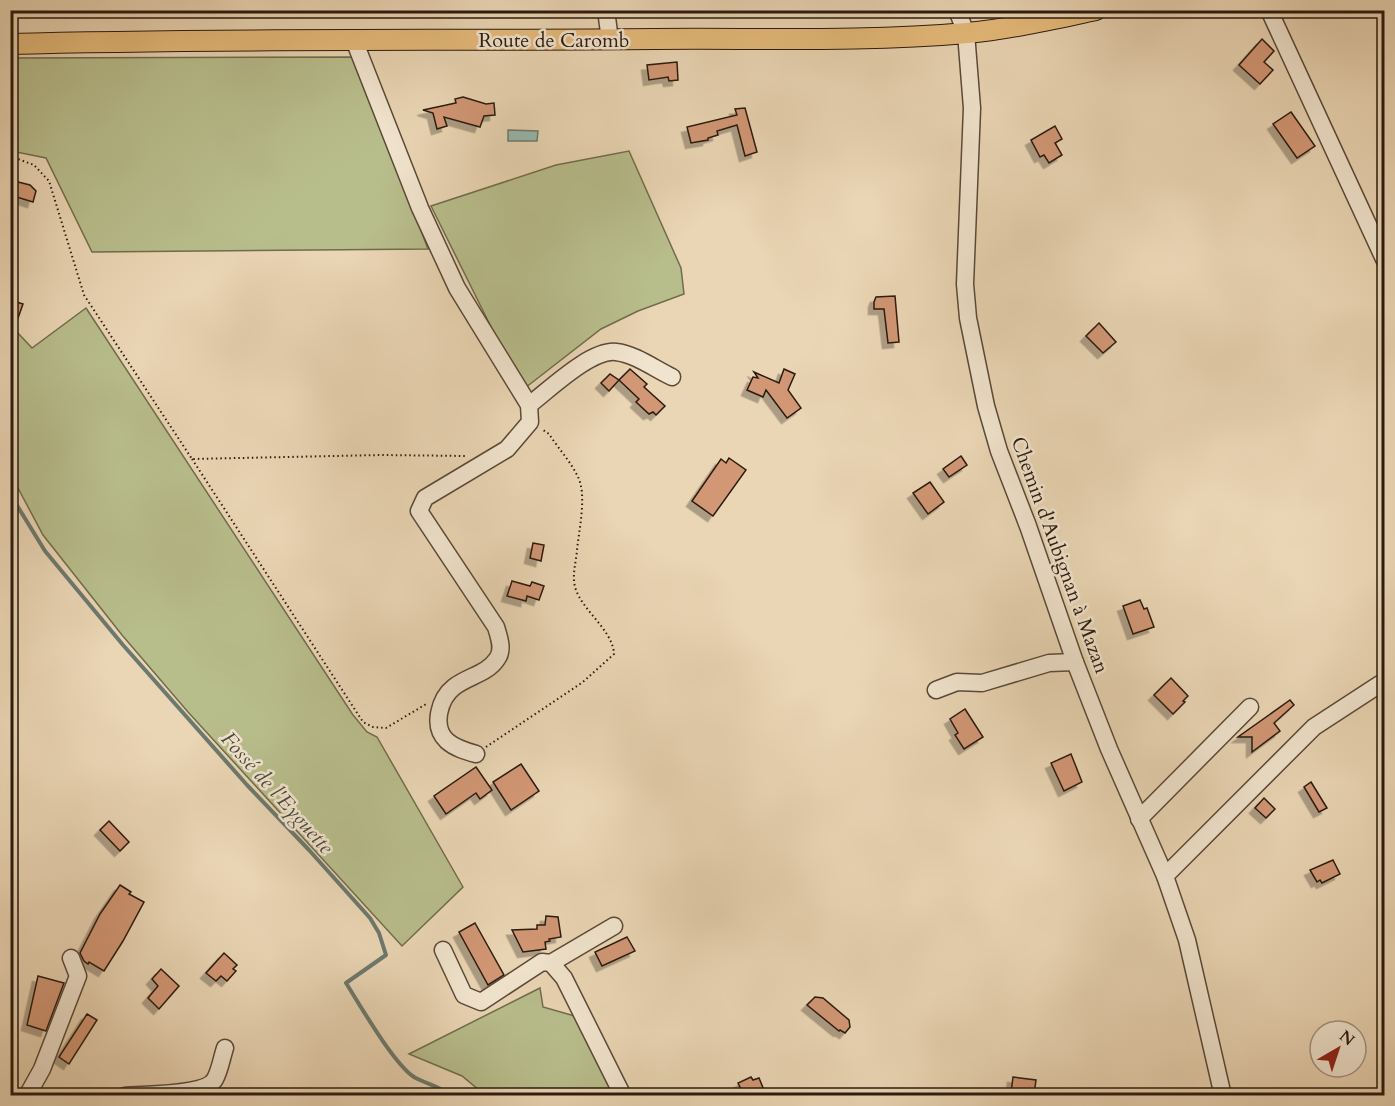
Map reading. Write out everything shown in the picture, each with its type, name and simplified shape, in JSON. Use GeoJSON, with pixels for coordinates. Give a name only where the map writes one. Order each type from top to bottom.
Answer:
{"type":"FeatureCollection","features":[{"type":"Feature","properties":{"kind":"main road","name":"Route de Caromb"},"geometry":{"type":"LineString","coordinates":[[10,44],[149,40],[610,40],[884,37],[966,33],[1018,26],[1096,10]]}},
{"type":"Feature","properties":{"kind":"street"},"geometry":{"type":"LineString","coordinates":[[606,10],[610,40]]}},
{"type":"Feature","properties":{"kind":"street","name":"Chemin d'Aubignan à Mazan"},"geometry":{"type":"LineString","coordinates":[[957,10],[966,33],[972,108],[965,284],[972,338],[986,405],[999,451],[1028,526],[1075,662],[1109,749],[1165,876],[1187,940],[1222,1095]]}},
{"type":"Feature","properties":{"kind":"street"},"geometry":{"type":"LineString","coordinates":[[1269,10],[1384,259]]}},
{"type":"Feature","properties":{"kind":"street"},"geometry":{"type":"LineString","coordinates":[[354,40],[420,208],[458,288],[529,405],[530,422],[507,449],[425,498],[419,512],[496,627],[501,643],[499,657],[489,668],[454,687],[440,707],[439,725],[445,739],[459,749],[476,754]]}},
{"type":"Feature","properties":{"kind":"street"},"geometry":{"type":"LineString","coordinates":[[529,405],[590,357],[615,351],[672,377]]}},
{"type":"Feature","properties":{"kind":"street"},"geometry":{"type":"LineString","coordinates":[[936,690],[957,682],[982,683],[1050,663],[1075,662]]}},
{"type":"Feature","properties":{"kind":"street"},"geometry":{"type":"LineString","coordinates":[[1165,876],[1314,727],[1380,684]]}},
{"type":"Feature","properties":{"kind":"street"},"geometry":{"type":"LineString","coordinates":[[1139,819],[1250,707]]}},
{"type":"Feature","properties":{"kind":"street"},"geometry":{"type":"LineString","coordinates":[[443,950],[464,995],[481,1002],[542,962],[551,963],[614,926]]}},
{"type":"Feature","properties":{"kind":"street"},"geometry":{"type":"LineString","coordinates":[[27,1095],[42,1069],[78,976],[71,958]]}},
{"type":"Feature","properties":{"kind":"street"},"geometry":{"type":"LineString","coordinates":[[551,963],[564,978],[623,1095]]}},
{"type":"Feature","properties":{"kind":"street"},"geometry":{"type":"LineString","coordinates":[[125,1095],[198,1090],[210,1085],[215,1080],[225,1048]]}},
{"type":"Feature","properties":{"kind":"path"},"geometry":{"type":"LineString","coordinates":[[10,156],[34,165],[49,181],[84,295],[363,722],[373,727],[386,729],[454,687]]}},
{"type":"Feature","properties":{"kind":"path"},"geometry":{"type":"LineString","coordinates":[[476,754],[583,682],[614,654],[614,646],[588,612],[576,590],[573,576],[582,492],[578,477],[549,434],[530,422]]}},
{"type":"Feature","properties":{"kind":"path"},"geometry":{"type":"LineString","coordinates":[[192,459],[381,454],[494,456]]}},
{"type":"Feature","properties":{"kind":"green space"},"geometry":{"type":"Polygon","coordinates":[[[355,57],[428,249],[92,252],[46,158],[11,151],[10,58],[355,57]]]}},
{"type":"Feature","properties":{"kind":"green space"},"geometry":{"type":"Polygon","coordinates":[[[629,151],[681,268],[684,294],[638,311],[601,329],[525,388],[502,349],[431,206],[556,165],[629,151]]]}},
{"type":"Feature","properties":{"kind":"green space"},"geometry":{"type":"Polygon","coordinates":[[[86,308],[353,715],[367,732],[377,737],[463,887],[402,946],[188,712],[122,635],[43,535],[11,475],[11,337],[17,332],[32,348],[86,308]]]}},
{"type":"Feature","properties":{"kind":"green space"},"geometry":{"type":"Polygon","coordinates":[[[540,988],[543,1007],[578,1017],[619,1095],[485,1095],[462,1076],[409,1054],[540,988]]]}},
{"type":"Feature","properties":{"kind":"water"},"geometry":{"type":"Polygon","coordinates":[[[508,130],[538,131],[537,141],[508,141],[508,130]]]}},
{"type":"Feature","properties":{"kind":"building"},"geometry":{"type":"Polygon","coordinates":[[[1262,39],[1274,51],[1264,62],[1273,70],[1260,84],[1239,65],[1262,39]]]}},
{"type":"Feature","properties":{"kind":"building"},"geometry":{"type":"Polygon","coordinates":[[[677,62],[678,80],[669,81],[668,77],[649,80],[647,65],[677,62]]]}},
{"type":"Feature","properties":{"kind":"building"},"geometry":{"type":"Polygon","coordinates":[[[463,97],[486,104],[494,103],[495,115],[484,116],[480,127],[444,117],[447,126],[437,129],[433,113],[423,110],[456,103],[455,99],[463,97]]]}},
{"type":"Feature","properties":{"kind":"building"},"geometry":{"type":"Polygon","coordinates":[[[745,108],[757,152],[745,156],[737,125],[717,131],[718,135],[708,140],[691,143],[687,127],[737,115],[735,109],[745,108]]]}},
{"type":"Feature","properties":{"kind":"building"},"geometry":{"type":"Polygon","coordinates":[[[1291,112],[1315,146],[1297,158],[1273,124],[1291,112]]]}},
{"type":"Feature","properties":{"kind":"building"},"geometry":{"type":"Polygon","coordinates":[[[1055,126],[1062,139],[1055,143],[1062,155],[1049,163],[1044,155],[1040,157],[1031,140],[1055,126]]]}},
{"type":"Feature","properties":{"kind":"building"},"geometry":{"type":"Polygon","coordinates":[[[10,180],[30,185],[36,191],[33,202],[10,195],[10,180]]]}},
{"type":"Feature","properties":{"kind":"building"},"geometry":{"type":"Polygon","coordinates":[[[895,296],[899,342],[888,343],[884,309],[874,309],[874,302],[876,297],[895,296]]]}},
{"type":"Feature","properties":{"kind":"building"},"geometry":{"type":"Polygon","coordinates":[[[10,300],[23,304],[12,335],[10,335],[10,300]]]}},
{"type":"Feature","properties":{"kind":"building"},"geometry":{"type":"Polygon","coordinates":[[[1099,323],[1116,342],[1103,353],[1086,336],[1099,323]]]}},
{"type":"Feature","properties":{"kind":"building"},"geometry":{"type":"Polygon","coordinates":[[[630,369],[647,384],[644,387],[665,406],[656,415],[653,412],[649,414],[636,402],[639,399],[619,380],[630,369]]]}},
{"type":"Feature","properties":{"kind":"building"},"geometry":{"type":"Polygon","coordinates":[[[784,369],[795,374],[788,390],[801,408],[787,418],[766,390],[763,397],[747,390],[753,377],[758,378],[754,372],[779,383],[784,369]]]}},
{"type":"Feature","properties":{"kind":"building"},"geometry":{"type":"Polygon","coordinates":[[[610,374],[619,380],[609,391],[601,383],[610,374]]]}},
{"type":"Feature","properties":{"kind":"building"},"geometry":{"type":"Polygon","coordinates":[[[961,456],[967,465],[949,477],[943,469],[961,456]]]}},
{"type":"Feature","properties":{"kind":"building"},"geometry":{"type":"Polygon","coordinates":[[[729,458],[746,470],[713,516],[692,501],[721,459],[726,463],[729,458]]]}},
{"type":"Feature","properties":{"kind":"building"},"geometry":{"type":"Polygon","coordinates":[[[930,482],[944,502],[928,514],[913,493],[930,482]]]}},
{"type":"Feature","properties":{"kind":"building"},"geometry":{"type":"Polygon","coordinates":[[[533,543],[544,545],[541,561],[530,558],[533,543]]]}},
{"type":"Feature","properties":{"kind":"building"},"geometry":{"type":"Polygon","coordinates":[[[512,581],[530,586],[532,582],[544,586],[539,600],[527,596],[526,601],[507,596],[512,581]]]}},
{"type":"Feature","properties":{"kind":"building"},"geometry":{"type":"Polygon","coordinates":[[[1140,600],[1144,609],[1147,608],[1154,627],[1133,634],[1123,606],[1140,600]]]}},
{"type":"Feature","properties":{"kind":"building"},"geometry":{"type":"Polygon","coordinates":[[[1171,678],[1188,696],[1173,714],[1154,695],[1171,678]]]}},
{"type":"Feature","properties":{"kind":"building"},"geometry":{"type":"Polygon","coordinates":[[[1290,700],[1294,705],[1274,723],[1280,731],[1252,752],[1252,737],[1238,737],[1290,700]]]}},
{"type":"Feature","properties":{"kind":"building"},"geometry":{"type":"Polygon","coordinates":[[[965,709],[983,737],[964,749],[955,735],[958,733],[950,719],[965,709]]]}},
{"type":"Feature","properties":{"kind":"building"},"geometry":{"type":"Polygon","coordinates":[[[1071,754],[1082,782],[1064,791],[1051,763],[1071,754]]]}},
{"type":"Feature","properties":{"kind":"building"},"geometry":{"type":"Polygon","coordinates":[[[521,764],[539,791],[511,810],[493,782],[521,764]]]}},
{"type":"Feature","properties":{"kind":"building"},"geometry":{"type":"Polygon","coordinates":[[[476,767],[492,790],[480,799],[476,793],[446,814],[434,796],[476,767]]]}},
{"type":"Feature","properties":{"kind":"building"},"geometry":{"type":"Polygon","coordinates":[[[1311,782],[1327,808],[1319,812],[1304,787],[1311,782]]]}},
{"type":"Feature","properties":{"kind":"building"},"geometry":{"type":"Polygon","coordinates":[[[1264,798],[1275,809],[1266,818],[1255,808],[1264,798]]]}},
{"type":"Feature","properties":{"kind":"building"},"geometry":{"type":"Polygon","coordinates":[[[109,821],[129,842],[120,851],[100,830],[109,821]]]}},
{"type":"Feature","properties":{"kind":"building"},"geometry":{"type":"Polygon","coordinates":[[[1333,860],[1340,874],[1322,883],[1320,880],[1317,882],[1310,870],[1333,860]]]}},
{"type":"Feature","properties":{"kind":"building"},"geometry":{"type":"Polygon","coordinates":[[[120,885],[131,892],[129,894],[144,902],[104,971],[84,961],[80,953],[100,914],[120,885]]]}},
{"type":"Feature","properties":{"kind":"building"},"geometry":{"type":"Polygon","coordinates":[[[546,916],[558,917],[561,937],[545,942],[546,949],[523,952],[512,930],[537,929],[537,925],[545,925],[546,916]]]}},
{"type":"Feature","properties":{"kind":"building"},"geometry":{"type":"Polygon","coordinates":[[[475,923],[504,975],[488,985],[459,932],[475,923]]]}},
{"type":"Feature","properties":{"kind":"building"},"geometry":{"type":"Polygon","coordinates":[[[627,937],[635,951],[602,966],[595,952],[627,937]]]}},
{"type":"Feature","properties":{"kind":"building"},"geometry":{"type":"Polygon","coordinates":[[[224,953],[237,965],[233,969],[236,971],[227,981],[221,976],[216,981],[206,973],[224,953]]]}},
{"type":"Feature","properties":{"kind":"building"},"geometry":{"type":"Polygon","coordinates":[[[161,969],[179,986],[159,1009],[148,998],[158,986],[152,979],[161,969]]]}},
{"type":"Feature","properties":{"kind":"building"},"geometry":{"type":"Polygon","coordinates":[[[38,976],[64,983],[46,1031],[27,1025],[38,976]]]}},
{"type":"Feature","properties":{"kind":"building"},"geometry":{"type":"Polygon","coordinates":[[[815,997],[823,998],[849,1020],[850,1027],[845,1033],[839,1031],[807,1005],[815,997]]]}},
{"type":"Feature","properties":{"kind":"building"},"geometry":{"type":"Polygon","coordinates":[[[87,1014],[97,1020],[69,1064],[59,1057],[87,1014]]]}},
{"type":"Feature","properties":{"kind":"building"},"geometry":{"type":"Polygon","coordinates":[[[751,1077],[753,1080],[759,1078],[766,1095],[744,1095],[738,1083],[751,1077]]]}},
{"type":"Feature","properties":{"kind":"building"},"geometry":{"type":"Polygon","coordinates":[[[1013,1077],[1036,1080],[1034,1095],[1011,1093],[1013,1077]]]}},
{"type":"Feature","properties":{"kind":"waterway","name":"Fossé de l'Eyguette"},"geometry":{"type":"LineString","coordinates":[[10,494],[45,551],[123,645],[247,785],[370,918],[379,933],[386,955],[346,983],[396,1060],[414,1077],[451,1096]]}}]}
